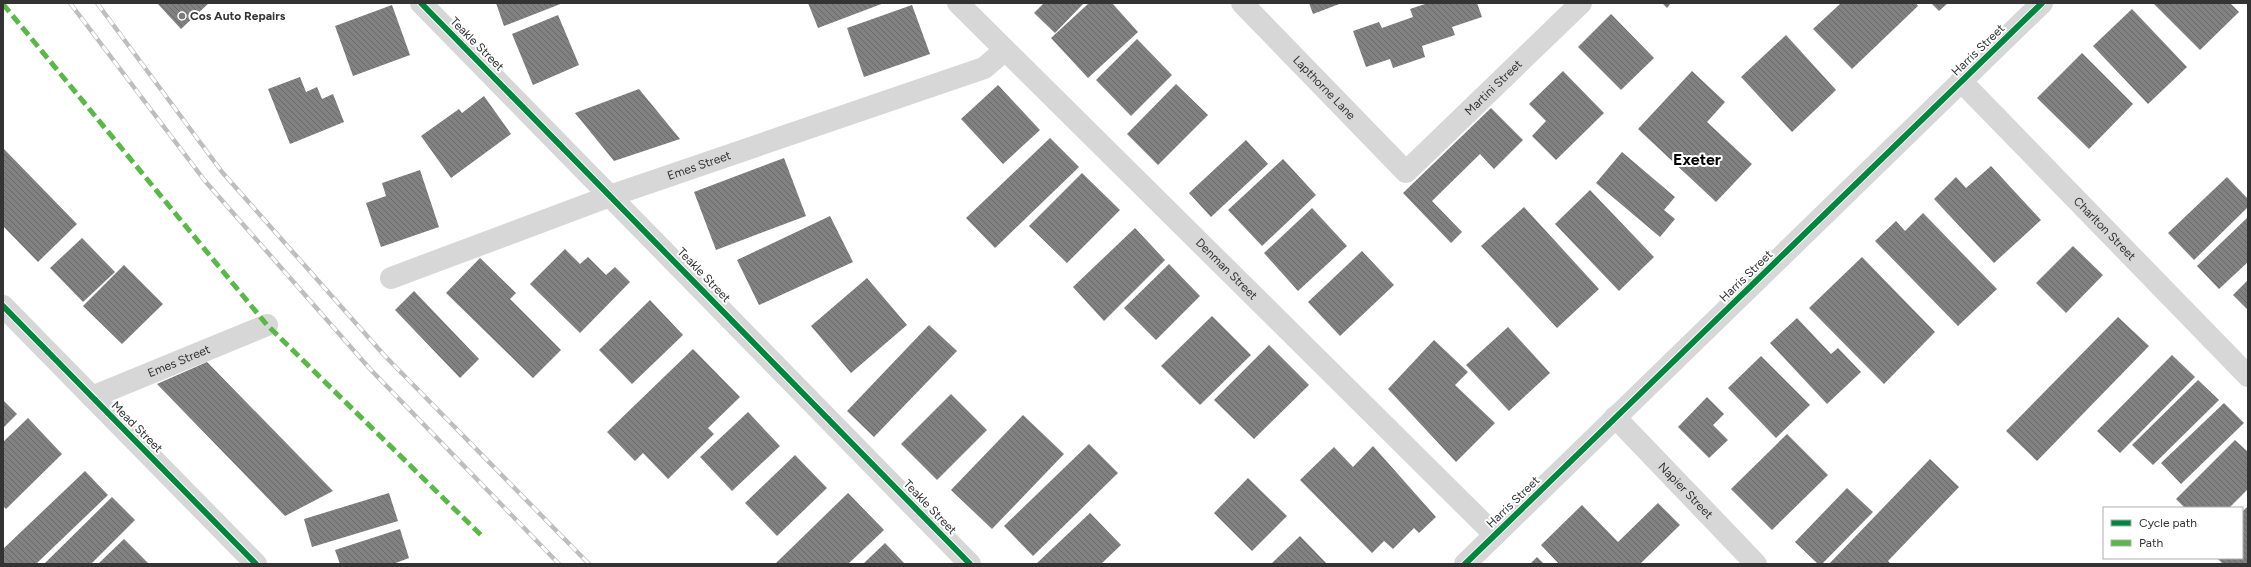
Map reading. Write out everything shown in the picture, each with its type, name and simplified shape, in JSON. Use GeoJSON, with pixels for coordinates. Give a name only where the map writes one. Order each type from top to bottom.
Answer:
{"type":"FeatureCollection","features":[{"type":"Feature","properties":{"kind":"street","name":"Teakle Street"},"geometry":{"type":"LineString","coordinates":[[420,3],[970,564]]}},
{"type":"Feature","properties":{"kind":"street","name":"Denman Street"},"geometry":{"type":"LineString","coordinates":[[958,3],[1004,51],[1495,535]]}},
{"type":"Feature","properties":{"kind":"street","name":"Lapthorne Lane"},"geometry":{"type":"LineString","coordinates":[[1242,3],[1406,172]]}},
{"type":"Feature","properties":{"kind":"street","name":"Martini Street"},"geometry":{"type":"LineString","coordinates":[[1406,172],[1581,3]]}},
{"type":"Feature","properties":{"kind":"street","name":"Harris Street"},"geometry":{"type":"LineString","coordinates":[[1465,564],[2042,3]]}},
{"type":"Feature","properties":{"kind":"street","name":"Emes Street"},"geometry":{"type":"LineString","coordinates":[[391,278],[610,196],[984,68],[1004,51]]}},
{"type":"Feature","properties":{"kind":"street","name":"Charlton Street"},"geometry":{"type":"LineString","coordinates":[[1961,81],[2248,376]]}},
{"type":"Feature","properties":{"kind":"street","name":"Mead Street"},"geometry":{"type":"LineString","coordinates":[[3,306],[256,564]]}},
{"type":"Feature","properties":{"kind":"street","name":"Emes Street"},"geometry":{"type":"LineString","coordinates":[[92,397],[267,325]]}},
{"type":"Feature","properties":{"kind":"street","name":"Napier Street"},"geometry":{"type":"LineString","coordinates":[[1615,417],[1756,564]]}},
{"type":"Feature","properties":{"kind":"building","name":"Cos Auto Repairs"},"geometry":{"type":"Polygon","coordinates":[[[157,3],[209,3],[181,29],[157,3]]]}},
{"type":"Feature","properties":{"kind":"building"},"geometry":{"type":"Polygon","coordinates":[[[496,3],[563,3],[504,26],[496,3]]]}},
{"type":"Feature","properties":{"kind":"building"},"geometry":{"type":"Polygon","coordinates":[[[808,3],[884,3],[818,28],[808,3]]]}},
{"type":"Feature","properties":{"kind":"building"},"geometry":{"type":"Polygon","coordinates":[[[1044,3],[1084,3],[1055,33],[1034,13],[1044,3]]]}},
{"type":"Feature","properties":{"kind":"building"},"geometry":{"type":"Polygon","coordinates":[[[1089,3],[1112,3],[1138,32],[1088,78],[1051,38],[1089,3]]]}},
{"type":"Feature","properties":{"kind":"building"},"geometry":{"type":"Polygon","coordinates":[[[1309,3],[1342,3],[1313,14],[1309,3]]]}},
{"type":"Feature","properties":{"kind":"building"},"geometry":{"type":"Polygon","coordinates":[[[1428,3],[1477,3],[1482,17],[1452,27],[1455,35],[1422,46],[1425,57],[1393,68],[1390,59],[1366,67],[1353,31],[1379,22],[1382,28],[1413,17],[1410,9],[1428,3]]]}},
{"type":"Feature","properties":{"kind":"building"},"geometry":{"type":"Polygon","coordinates":[[[1662,3],[1671,3],[1667,8],[1662,3]]]}},
{"type":"Feature","properties":{"kind":"building"},"geometry":{"type":"Polygon","coordinates":[[[1841,3],[1916,3],[1918,6],[1852,69],[1813,29],[1841,3]]]}},
{"type":"Feature","properties":{"kind":"building"},"geometry":{"type":"Polygon","coordinates":[[[1931,3],[1948,3],[1939,11],[1931,3]]]}},
{"type":"Feature","properties":{"kind":"building"},"geometry":{"type":"Polygon","coordinates":[[[2153,3],[2230,3],[2239,12],[2200,50],[2153,3]]]}},
{"type":"Feature","properties":{"kind":"building"},"geometry":{"type":"Polygon","coordinates":[[[392,5],[410,55],[353,76],[335,26],[392,5]]]}},
{"type":"Feature","properties":{"kind":"building"},"geometry":{"type":"Polygon","coordinates":[[[912,5],[930,54],[864,77],[847,28],[912,5]]]}},
{"type":"Feature","properties":{"kind":"building"},"geometry":{"type":"Polygon","coordinates":[[[2132,9],[2187,67],[2148,104],[2093,46],[2132,9]]]}},
{"type":"Feature","properties":{"kind":"building"},"geometry":{"type":"Polygon","coordinates":[[[1611,14],[1654,58],[1621,90],[1578,47],[1611,14]]]}},
{"type":"Feature","properties":{"kind":"building"},"geometry":{"type":"Polygon","coordinates":[[[558,15],[579,65],[533,85],[512,34],[558,15]]]}},
{"type":"Feature","properties":{"kind":"building"},"geometry":{"type":"Polygon","coordinates":[[[1786,35],[1836,90],[1792,132],[1741,77],[1786,35]]]}},
{"type":"Feature","properties":{"kind":"building"},"geometry":{"type":"Polygon","coordinates":[[[1137,39],[1172,75],[1131,116],[1096,80],[1137,39]]]}},
{"type":"Feature","properties":{"kind":"building"},"geometry":{"type":"Polygon","coordinates":[[[2082,53],[2133,104],[2089,149],[2037,98],[2082,53]]]}},
{"type":"Feature","properties":{"kind":"building"},"geometry":{"type":"Polygon","coordinates":[[[1563,71],[1604,113],[1556,160],[1532,136],[1546,121],[1529,104],[1563,71]]]}},
{"type":"Feature","properties":{"kind":"building"},"geometry":{"type":"Polygon","coordinates":[[[1692,71],[1725,102],[1707,122],[1752,164],[1716,202],[1638,129],[1692,71]]]}},
{"type":"Feature","properties":{"kind":"building"},"geometry":{"type":"Polygon","coordinates":[[[300,77],[306,92],[317,87],[322,99],[333,94],[344,122],[290,144],[268,89],[300,77]]]}},
{"type":"Feature","properties":{"kind":"building"},"geometry":{"type":"Polygon","coordinates":[[[1176,84],[1208,115],[1158,165],[1127,134],[1176,84]]]}},
{"type":"Feature","properties":{"kind":"building"},"geometry":{"type":"Polygon","coordinates":[[[998,85],[1040,130],[1003,164],[961,119],[998,85]]]}},
{"type":"Feature","properties":{"kind":"building"},"geometry":{"type":"Polygon","coordinates":[[[639,89],[680,139],[614,161],[575,113],[639,89]]]}},
{"type":"Feature","properties":{"kind":"building"},"geometry":{"type":"Polygon","coordinates":[[[484,96],[511,134],[451,178],[421,136],[459,109],[462,113],[484,96]]]}},
{"type":"Feature","properties":{"kind":"building"},"geometry":{"type":"Polygon","coordinates":[[[1491,108],[1523,140],[1494,169],[1480,154],[1432,201],[1462,232],[1451,243],[1403,193],[1491,108]]]}},
{"type":"Feature","properties":{"kind":"building"},"geometry":{"type":"Polygon","coordinates":[[[1050,138],[1079,167],[995,248],[966,218],[1050,138]]]}},
{"type":"Feature","properties":{"kind":"building"},"geometry":{"type":"Polygon","coordinates":[[[1246,140],[1268,164],[1211,217],[1189,193],[1246,140]]]}},
{"type":"Feature","properties":{"kind":"building"},"geometry":{"type":"Polygon","coordinates":[[[3,148],[77,224],[38,262],[3,226],[3,148]]]}},
{"type":"Feature","properties":{"kind":"building"},"geometry":{"type":"Polygon","coordinates":[[[1622,152],[1675,197],[1664,210],[1675,219],[1660,237],[1596,183],[1622,152]]]}},
{"type":"Feature","properties":{"kind":"building"},"geometry":{"type":"Polygon","coordinates":[[[784,158],[806,216],[716,250],[694,192],[784,158]]]}},
{"type":"Feature","properties":{"kind":"building"},"geometry":{"type":"Polygon","coordinates":[[[1283,159],[1316,195],[1262,246],[1228,210],[1283,159]]]}},
{"type":"Feature","properties":{"kind":"building"},"geometry":{"type":"Polygon","coordinates":[[[1991,166],[2041,220],[1994,263],[1934,199],[1956,177],[1966,188],[1991,166]]]}},
{"type":"Feature","properties":{"kind":"building"},"geometry":{"type":"Polygon","coordinates":[[[420,170],[439,227],[381,247],[366,203],[386,196],[382,183],[420,170]]]}},
{"type":"Feature","properties":{"kind":"building"},"geometry":{"type":"Polygon","coordinates":[[[1082,173],[1120,210],[1067,263],[1029,226],[1082,173]]]}},
{"type":"Feature","properties":{"kind":"building"},"geometry":{"type":"Polygon","coordinates":[[[2227,177],[2248,199],[2248,207],[2194,260],[2168,233],[2227,177]]]}},
{"type":"Feature","properties":{"kind":"building"},"geometry":{"type":"Polygon","coordinates":[[[1590,190],[1654,257],[1619,291],[1555,224],[1590,190]]]}},
{"type":"Feature","properties":{"kind":"building"},"geometry":{"type":"Polygon","coordinates":[[[1524,207],[1599,289],[1557,328],[1481,246],[1524,207]]]}},
{"type":"Feature","properties":{"kind":"building"},"geometry":{"type":"Polygon","coordinates":[[[1312,208],[1347,246],[1298,291],[1264,253],[1312,208]]]}},
{"type":"Feature","properties":{"kind":"building"},"geometry":{"type":"Polygon","coordinates":[[[1923,213],[1997,289],[1958,326],[1875,241],[1896,221],[1905,231],[1923,213]]]}},
{"type":"Feature","properties":{"kind":"building"},"geometry":{"type":"Polygon","coordinates":[[[830,216],[853,262],[759,305],[737,260],[830,216]]]}},
{"type":"Feature","properties":{"kind":"building"},"geometry":{"type":"Polygon","coordinates":[[[2248,217],[2248,262],[2219,289],[2197,266],[2248,217]]]}},
{"type":"Feature","properties":{"kind":"building"},"geometry":{"type":"Polygon","coordinates":[[[1135,228],[1165,260],[1104,321],[1073,287],[1135,228]]]}},
{"type":"Feature","properties":{"kind":"building"},"geometry":{"type":"Polygon","coordinates":[[[82,238],[115,272],[83,302],[50,268],[82,238]]]}},
{"type":"Feature","properties":{"kind":"building"},"geometry":{"type":"Polygon","coordinates":[[[2073,246],[2103,275],[2066,313],[2036,283],[2073,246]]]}},
{"type":"Feature","properties":{"kind":"building"},"geometry":{"type":"Polygon","coordinates":[[[565,249],[580,264],[588,257],[606,275],[615,267],[630,282],[580,333],[530,284],[565,249]]]}},
{"type":"Feature","properties":{"kind":"building"},"geometry":{"type":"Polygon","coordinates":[[[1362,251],[1394,285],[1340,336],[1308,302],[1362,251]]]}},
{"type":"Feature","properties":{"kind":"building"},"geometry":{"type":"Polygon","coordinates":[[[1862,257],[1935,332],[1884,384],[1809,308],[1862,257]]]}},
{"type":"Feature","properties":{"kind":"building"},"geometry":{"type":"Polygon","coordinates":[[[480,258],[516,293],[510,299],[561,350],[533,378],[446,293],[480,258]]]}},
{"type":"Feature","properties":{"kind":"building"},"geometry":{"type":"Polygon","coordinates":[[[1169,264],[1200,296],[1156,340],[1124,308],[1169,264]]]}},
{"type":"Feature","properties":{"kind":"building"},"geometry":{"type":"Polygon","coordinates":[[[124,265],[163,304],[122,344],[83,306],[124,265]]]}},
{"type":"Feature","properties":{"kind":"building"},"geometry":{"type":"Polygon","coordinates":[[[867,278],[907,325],[851,373],[811,326],[867,278]]]}},
{"type":"Feature","properties":{"kind":"building"},"geometry":{"type":"Polygon","coordinates":[[[2248,280],[2248,310],[2233,295],[2248,280]]]}},
{"type":"Feature","properties":{"kind":"building"},"geometry":{"type":"Polygon","coordinates":[[[414,291],[479,359],[460,378],[395,310],[414,291]]]}},
{"type":"Feature","properties":{"kind":"building"},"geometry":{"type":"Polygon","coordinates":[[[650,300],[683,335],[632,384],[599,350],[650,300]]]}},
{"type":"Feature","properties":{"kind":"building"},"geometry":{"type":"Polygon","coordinates":[[[1212,316],[1251,355],[1200,405],[1161,366],[1212,316]]]}},
{"type":"Feature","properties":{"kind":"building"},"geometry":{"type":"Polygon","coordinates":[[[2118,317],[2149,346],[2037,461],[2006,431],[2118,317]]]}},
{"type":"Feature","properties":{"kind":"building"},"geometry":{"type":"Polygon","coordinates":[[[1797,318],[1831,354],[1838,348],[1861,372],[1827,404],[1770,343],[1797,318]]]}},
{"type":"Feature","properties":{"kind":"building"},"geometry":{"type":"Polygon","coordinates":[[[929,325],[957,351],[874,437],[847,411],[929,325]]]}},
{"type":"Feature","properties":{"kind":"building"},"geometry":{"type":"Polygon","coordinates":[[[1508,327],[1550,373],[1509,411],[1466,365],[1508,327]]]}},
{"type":"Feature","properties":{"kind":"building"},"geometry":{"type":"Polygon","coordinates":[[[1434,340],[1468,372],[1455,385],[1495,423],[1456,462],[1388,389],[1434,340]]]}},
{"type":"Feature","properties":{"kind":"building"},"geometry":{"type":"Polygon","coordinates":[[[1269,345],[1309,385],[1254,439],[1214,400],[1269,345]]]}},
{"type":"Feature","properties":{"kind":"building"},"geometry":{"type":"Polygon","coordinates":[[[693,349],[740,397],[708,428],[714,434],[668,479],[643,453],[635,461],[607,432],[693,349]]]}},
{"type":"Feature","properties":{"kind":"building"},"geometry":{"type":"Polygon","coordinates":[[[2172,355],[2195,377],[2120,453],[2097,431],[2172,355]]]}},
{"type":"Feature","properties":{"kind":"building"},"geometry":{"type":"Polygon","coordinates":[[[1761,356],[1810,405],[1776,438],[1728,388],[1761,356]]]}},
{"type":"Feature","properties":{"kind":"building"},"geometry":{"type":"Polygon","coordinates":[[[207,362],[333,491],[285,516],[157,384],[207,362]]]}},
{"type":"Feature","properties":{"kind":"building"},"geometry":{"type":"Polygon","coordinates":[[[2198,380],[2219,400],[2153,465],[2132,445],[2198,380]]]}},
{"type":"Feature","properties":{"kind":"building"},"geometry":{"type":"Polygon","coordinates":[[[951,394],[987,430],[937,480],[901,444],[951,394]]]}},
{"type":"Feature","properties":{"kind":"building"},"geometry":{"type":"Polygon","coordinates":[[[1707,397],[1724,414],[1713,425],[1728,440],[1709,458],[1678,427],[1707,397]]]}},
{"type":"Feature","properties":{"kind":"building"},"geometry":{"type":"Polygon","coordinates":[[[3,400],[17,414],[3,428],[3,400]]]}},
{"type":"Feature","properties":{"kind":"building"},"geometry":{"type":"Polygon","coordinates":[[[2224,403],[2244,423],[2181,484],[2161,463],[2224,403]]]}},
{"type":"Feature","properties":{"kind":"building"},"geometry":{"type":"Polygon","coordinates":[[[748,412],[780,446],[732,491],[700,457],[748,412]]]}},
{"type":"Feature","properties":{"kind":"building"},"geometry":{"type":"Polygon","coordinates":[[[1023,415],[1064,454],[992,529],[951,490],[1023,415]]]}},
{"type":"Feature","properties":{"kind":"building"},"geometry":{"type":"Polygon","coordinates":[[[28,418],[62,454],[6,509],[3,506],[3,442],[28,418]]]}},
{"type":"Feature","properties":{"kind":"building"},"geometry":{"type":"Polygon","coordinates":[[[1787,434],[1828,475],[1772,530],[1731,489],[1787,434]]]}},
{"type":"Feature","properties":{"kind":"building"},"geometry":{"type":"Polygon","coordinates":[[[2235,440],[2248,452],[2248,489],[2230,507],[2184,507],[2176,499],[2235,440]]]}},
{"type":"Feature","properties":{"kind":"building"},"geometry":{"type":"Polygon","coordinates":[[[1089,444],[1118,473],[1033,556],[1004,526],[1089,444]]]}},
{"type":"Feature","properties":{"kind":"building"},"geometry":{"type":"Polygon","coordinates":[[[1373,446],[1436,517],[1419,533],[1414,528],[1393,549],[1384,541],[1372,553],[1300,480],[1334,447],[1353,467],[1373,446]]]}},
{"type":"Feature","properties":{"kind":"building"},"geometry":{"type":"Polygon","coordinates":[[[795,455],[827,488],[777,536],[745,503],[795,455]]]}},
{"type":"Feature","properties":{"kind":"building"},"geometry":{"type":"Polygon","coordinates":[[[1930,459],[1959,487],[1888,561],[1891,564],[1829,564],[1930,459]]]}},
{"type":"Feature","properties":{"kind":"building"},"geometry":{"type":"Polygon","coordinates":[[[85,471],[108,495],[36,564],[3,564],[3,549],[85,471]]]}},
{"type":"Feature","properties":{"kind":"building"},"geometry":{"type":"Polygon","coordinates":[[[1248,478],[1287,516],[1252,551],[1214,513],[1248,478]]]}},
{"type":"Feature","properties":{"kind":"building"},"geometry":{"type":"Polygon","coordinates":[[[1847,488],[1873,512],[1822,564],[1818,564],[1795,542],[1847,488]]]}},
{"type":"Feature","properties":{"kind":"building"},"geometry":{"type":"Polygon","coordinates":[[[389,493],[398,521],[312,547],[304,519],[389,493]]]}},
{"type":"Feature","properties":{"kind":"building"},"geometry":{"type":"Polygon","coordinates":[[[848,493],[884,530],[848,564],[776,563],[848,493]]]}},
{"type":"Feature","properties":{"kind":"building"},"geometry":{"type":"Polygon","coordinates":[[[112,497],[135,520],[91,564],[44,564],[112,497]]]}},
{"type":"Feature","properties":{"kind":"building"},"geometry":{"type":"Polygon","coordinates":[[[1658,503],[1680,525],[1640,564],[1559,564],[1541,545],[1582,505],[1618,542],[1658,503]]]}},
{"type":"Feature","properties":{"kind":"building"},"geometry":{"type":"Polygon","coordinates":[[[2248,506],[2248,564],[2223,564],[2218,559],[2243,559],[2243,511],[2248,506]]]}},
{"type":"Feature","properties":{"kind":"building"},"geometry":{"type":"Polygon","coordinates":[[[1090,513],[1121,545],[1101,564],[1036,564],[1090,513]]]}},
{"type":"Feature","properties":{"kind":"building"},"geometry":{"type":"Polygon","coordinates":[[[400,529],[409,558],[393,564],[340,564],[335,550],[400,529]]]}},
{"type":"Feature","properties":{"kind":"building"},"geometry":{"type":"Polygon","coordinates":[[[1300,536],[1327,564],[1271,564],[1300,536]]]}},
{"type":"Feature","properties":{"kind":"building"},"geometry":{"type":"Polygon","coordinates":[[[124,539],[149,564],[98,564],[124,539]]]}},
{"type":"Feature","properties":{"kind":"building"},"geometry":{"type":"Polygon","coordinates":[[[885,543],[905,564],[863,564],[885,543]]]}},
{"type":"Feature","properties":{"kind":"building"},"geometry":{"type":"Polygon","coordinates":[[[1537,557],[1544,564],[1530,564],[1537,557]]]}},
{"type":"Feature","properties":{"kind":"railway"},"geometry":{"type":"LineString","coordinates":[[70,3],[205,181],[370,369],[559,564]]}},
{"type":"Feature","properties":{"kind":"railway"},"geometry":{"type":"LineString","coordinates":[[97,3],[222,172],[384,355],[589,564]]}},
{"type":"Feature","properties":{"kind":"marked path"},"geometry":{"type":"LineString","coordinates":[[3,4],[267,325],[482,536]]}},
{"type":"Feature","properties":{"kind":"cycle path"},"geometry":{"type":"LineString","coordinates":[[421,3],[970,564]]}},
{"type":"Feature","properties":{"kind":"cycle path"},"geometry":{"type":"LineString","coordinates":[[1465,564],[2042,3]]}},
{"type":"Feature","properties":{"kind":"cycle path"},"geometry":{"type":"LineString","coordinates":[[3,306],[256,564]]}},
{"type":"Feature","properties":{"kind":"place","name":"Cos Auto Repairs"},"geometry":{"type":"Point","coordinates":[182,16]}},
{"type":"Feature","properties":{"kind":"district","name":"Exeter"},"geometry":{"type":"Point","coordinates":[1697,159]}}]}
